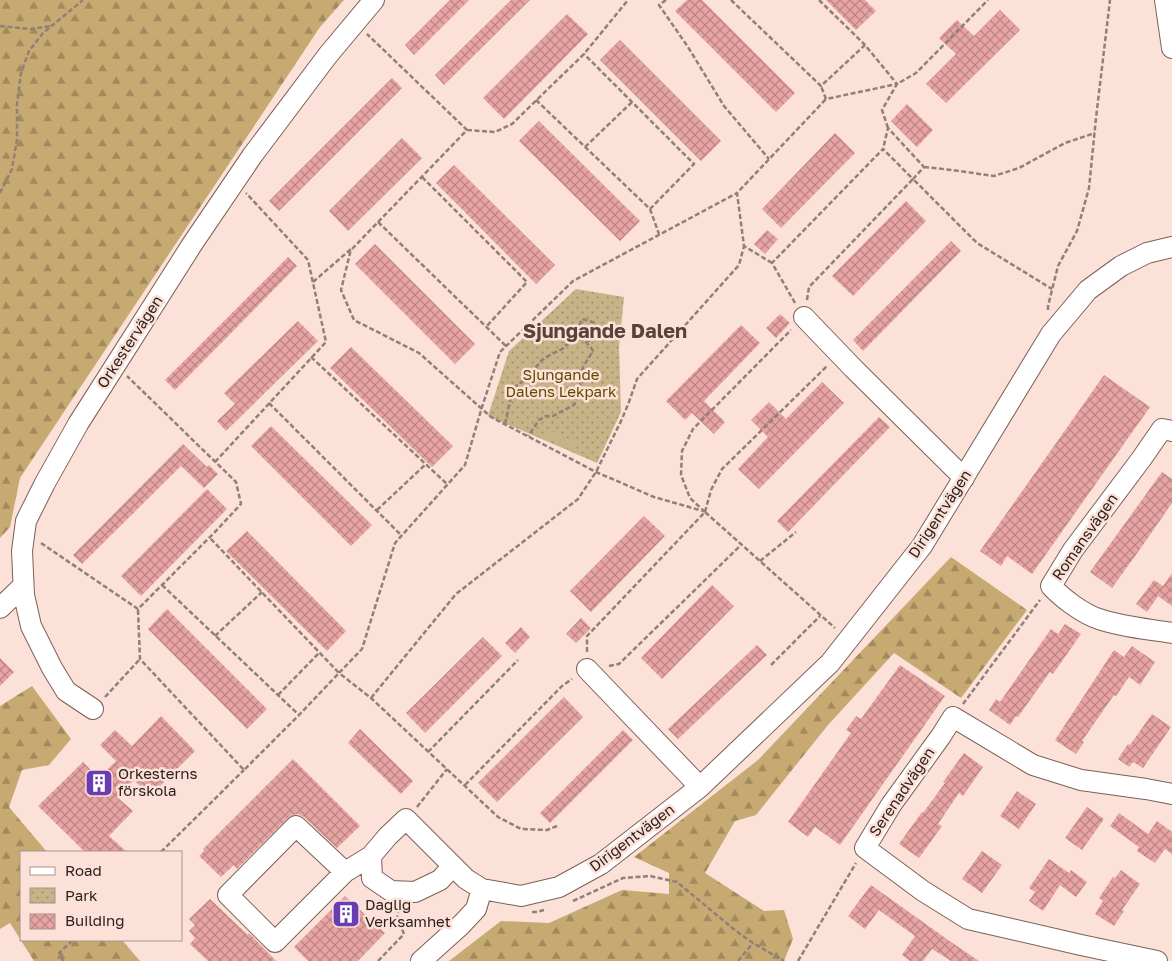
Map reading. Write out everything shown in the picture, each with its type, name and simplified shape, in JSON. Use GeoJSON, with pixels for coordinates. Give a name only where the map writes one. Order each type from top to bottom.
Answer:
{"type":"FeatureCollection","features":[{"type":"Feature","properties":{"kind":"street","name":"Orkestervägen"},"geometry":{"type":"LineString","coordinates":[[94,709],[66,691],[31,626],[24,595],[22,551],[26,521],[45,482],[78,424],[193,243],[252,156],[322,63],[374,0]]}},
{"type":"Feature","properties":{"kind":"street"},"geometry":{"type":"LineString","coordinates":[[1165,0],[1172,48]]}},
{"type":"Feature","properties":{"kind":"street","name":"Dirigentvägen"},"geometry":{"type":"LineString","coordinates":[[406,820],[426,837],[452,867],[482,889],[521,896],[559,887],[601,864],[700,787],[830,663],[922,546],[1051,334],[1088,290],[1120,266],[1147,253],[1172,246]]}},
{"type":"Feature","properties":{"kind":"street"},"geometry":{"type":"LineString","coordinates":[[804,317],[964,478]]}},
{"type":"Feature","properties":{"kind":"street","name":"Romansvägen"},"geometry":{"type":"LineString","coordinates":[[1167,430],[1142,458],[1073,550],[1051,586],[1059,595],[1097,619],[1172,633]]}},
{"type":"Feature","properties":{"kind":"street"},"geometry":{"type":"LineString","coordinates":[[0,608],[24,586]]}},
{"type":"Feature","properties":{"kind":"street"},"geometry":{"type":"LineString","coordinates":[[587,669],[700,787]]}},
{"type":"Feature","properties":{"kind":"street"},"geometry":{"type":"LineString","coordinates":[[953,717],[1033,765],[1080,780],[1172,794]]}},
{"type":"Feature","properties":{"kind":"street","name":"Serenadvägen"},"geometry":{"type":"LineString","coordinates":[[953,717],[891,805],[865,848],[923,891],[968,919],[1157,961]]}},
{"type":"Feature","properties":{"kind":"street"},"geometry":{"type":"LineString","coordinates":[[345,872],[296,826],[228,895],[275,942],[345,872],[371,856],[388,836],[406,820]]}},
{"type":"Feature","properties":{"kind":"street"},"geometry":{"type":"LineString","coordinates":[[371,856],[372,878],[391,892],[416,892],[440,880],[452,867]]}},
{"type":"Feature","properties":{"kind":"street"},"geometry":{"type":"LineString","coordinates":[[421,961],[476,909],[482,889]]}},
{"type":"Feature","properties":{"kind":"path"},"geometry":{"type":"LineString","coordinates":[[0,193],[12,168],[17,139],[17,104],[21,73],[29,51],[43,33],[83,0]]}},
{"type":"Feature","properties":{"kind":"path"},"geometry":{"type":"LineString","coordinates":[[355,22],[467,130],[495,132],[512,124],[584,54],[628,0]]}},
{"type":"Feature","properties":{"kind":"path"},"geometry":{"type":"LineString","coordinates":[[666,0],[659,5],[688,47],[724,106],[769,159]]}},
{"type":"Feature","properties":{"kind":"path"},"geometry":{"type":"LineString","coordinates":[[731,0],[821,86],[826,99]]}},
{"type":"Feature","properties":{"kind":"path"},"geometry":{"type":"LineString","coordinates":[[819,0],[865,45],[897,84]]}},
{"type":"Feature","properties":{"kind":"path"},"geometry":{"type":"LineString","coordinates":[[162,851],[299,715],[362,649],[395,544],[465,465],[500,352],[573,280],[737,193],[826,99],[897,84],[916,73],[988,0]]}},
{"type":"Feature","properties":{"kind":"path"},"geometry":{"type":"LineString","coordinates":[[1051,334],[1048,306],[1052,289],[1058,266],[1077,231],[1089,188],[1110,0]]}},
{"type":"Feature","properties":{"kind":"path"},"geometry":{"type":"LineString","coordinates":[[0,26],[31,29],[52,26]]}},
{"type":"Feature","properties":{"kind":"path"},"geometry":{"type":"LineString","coordinates":[[821,86],[865,45]]}},
{"type":"Feature","properties":{"kind":"path"},"geometry":{"type":"LineString","coordinates":[[584,54],[694,164],[650,210]]}},
{"type":"Feature","properties":{"kind":"path"},"geometry":{"type":"LineString","coordinates":[[897,84],[882,110],[888,128],[924,167],[994,176],[1019,168],[1065,143],[1095,133]]}},
{"type":"Feature","properties":{"kind":"path"},"geometry":{"type":"LineString","coordinates":[[536,100],[650,210],[660,234]]}},
{"type":"Feature","properties":{"kind":"path"},"geometry":{"type":"LineString","coordinates":[[585,147],[632,102]]}},
{"type":"Feature","properties":{"kind":"path"},"geometry":{"type":"LineString","coordinates":[[772,263],[883,149],[888,128]]}},
{"type":"Feature","properties":{"kind":"path"},"geometry":{"type":"LineString","coordinates":[[313,282],[352,249],[467,130]]}},
{"type":"Feature","properties":{"kind":"path"},"geometry":{"type":"LineString","coordinates":[[883,149],[977,243],[1052,289]]}},
{"type":"Feature","properties":{"kind":"path"},"geometry":{"type":"LineString","coordinates":[[848,640],[690,498],[682,475],[682,451],[693,429],[804,317],[809,287],[924,167]]}},
{"type":"Feature","properties":{"kind":"path"},"geometry":{"type":"LineString","coordinates":[[422,177],[527,282],[486,327]]}},
{"type":"Feature","properties":{"kind":"path"},"geometry":{"type":"LineString","coordinates":[[215,462],[326,342],[308,260],[235,181]]}},
{"type":"Feature","properties":{"kind":"path"},"geometry":{"type":"LineString","coordinates":[[371,698],[456,594],[578,499],[596,472],[622,419],[636,379],[739,265],[744,246],[737,193]]}},
{"type":"Feature","properties":{"kind":"path"},"geometry":{"type":"LineString","coordinates":[[378,222],[506,346]]}},
{"type":"Feature","properties":{"kind":"path"},"geometry":{"type":"LineString","coordinates":[[744,246],[772,263],[804,317]]}},
{"type":"Feature","properties":{"kind":"path"},"geometry":{"type":"LineString","coordinates":[[352,249],[340,290],[354,320],[419,353],[492,417],[596,472],[654,497],[705,512]]}},
{"type":"Feature","properties":{"kind":"path"},"geometry":{"type":"LineString","coordinates":[[579,339],[576,332],[582,319],[596,323],[594,333],[588,343]]}},
{"type":"Feature","properties":{"kind":"path"},"geometry":{"type":"LineString","coordinates":[[505,424],[513,388],[527,378],[546,357],[579,339],[584,340],[592,351],[581,376],[579,392],[574,405],[553,416],[546,416],[540,420],[528,436]]}},
{"type":"Feature","properties":{"kind":"path"},"geometry":{"type":"LineString","coordinates":[[587,669],[587,636],[705,512],[711,490],[722,469],[839,354]]}},
{"type":"Feature","properties":{"kind":"path"},"geometry":{"type":"LineString","coordinates":[[311,357],[447,485]]}},
{"type":"Feature","properties":{"kind":"path"},"geometry":{"type":"LineString","coordinates":[[116,364],[236,482],[241,504],[138,610],[140,659],[244,770]]}},
{"type":"Feature","properties":{"kind":"path"},"geometry":{"type":"LineString","coordinates":[[269,403],[402,536]]}},
{"type":"Feature","properties":{"kind":"path"},"geometry":{"type":"LineString","coordinates":[[377,510],[426,464]]}},
{"type":"Feature","properties":{"kind":"path"},"geometry":{"type":"LineString","coordinates":[[760,561],[796,532]]}},
{"type":"Feature","properties":{"kind":"path"},"geometry":{"type":"LineString","coordinates":[[25,533],[138,610]]}},
{"type":"Feature","properties":{"kind":"path"},"geometry":{"type":"LineString","coordinates":[[209,538],[338,673],[371,698],[498,817],[520,829],[547,830],[557,826]]}},
{"type":"Feature","properties":{"kind":"path"},"geometry":{"type":"LineString","coordinates":[[465,785],[562,686],[587,669],[619,664],[742,544]]}},
{"type":"Feature","properties":{"kind":"path"},"geometry":{"type":"LineString","coordinates":[[162,585],[299,715]]}},
{"type":"Feature","properties":{"kind":"path"},"geometry":{"type":"LineString","coordinates":[[953,717],[1051,586]]}},
{"type":"Feature","properties":{"kind":"path"},"geometry":{"type":"LineString","coordinates":[[215,636],[262,592]]}},
{"type":"Feature","properties":{"kind":"path"},"geometry":{"type":"LineString","coordinates":[[771,665],[820,616]]}},
{"type":"Feature","properties":{"kind":"path"},"geometry":{"type":"LineString","coordinates":[[278,695],[319,652]]}},
{"type":"Feature","properties":{"kind":"path"},"geometry":{"type":"LineString","coordinates":[[94,709],[140,659]]}},
{"type":"Feature","properties":{"kind":"path"},"geometry":{"type":"LineString","coordinates":[[428,752],[518,660]]}},
{"type":"Feature","properties":{"kind":"path"},"geometry":{"type":"LineString","coordinates":[[406,820],[447,769]]}},
{"type":"Feature","properties":{"kind":"path"},"geometry":{"type":"LineString","coordinates":[[798,961],[865,848]]}},
{"type":"Feature","properties":{"kind":"path"},"geometry":{"type":"LineString","coordinates":[[570,902],[623,878],[650,876],[677,882],[753,943],[784,961]]}},
{"type":"Feature","properties":{"kind":"path"},"geometry":{"type":"LineString","coordinates":[[378,961],[404,934],[397,917],[403,892]]}},
{"type":"Feature","properties":{"kind":"path"},"geometry":{"type":"LineString","coordinates":[[528,912],[545,910]]}},
{"type":"Feature","properties":{"kind":"path"},"geometry":{"type":"LineString","coordinates":[[63,961],[59,954],[72,941]]}},
{"type":"Feature","properties":{"kind":"path"},"geometry":{"type":"LineString","coordinates":[[738,961],[753,943]]}},
{"type":"Feature","properties":{"kind":"green space"},"geometry":{"type":"Polygon","coordinates":[[[0,0],[344,0],[320,27],[20,478],[10,527],[0,538],[0,0]]]}},
{"type":"Feature","properties":{"kind":"green space","name":"Sjungande Dalens Lekpark"},"geometry":{"type":"Polygon","coordinates":[[[576,289],[624,297],[619,347],[621,412],[597,463],[488,416],[509,351],[576,289]]]}},
{"type":"Feature","properties":{"kind":"green space"},"geometry":{"type":"Polygon","coordinates":[[[549,430],[575,442],[572,450],[546,438],[549,430]]]}},
{"type":"Feature","properties":{"kind":"green space"},"geometry":{"type":"Polygon","coordinates":[[[951,557],[1027,610],[961,698],[894,653],[828,725],[756,815],[735,821],[705,873],[764,911],[784,910],[793,939],[784,961],[449,961],[501,921],[549,923],[622,890],[669,894],[669,873],[634,857],[758,760],[951,557]]]}},
{"type":"Feature","properties":{"kind":"green space"},"geometry":{"type":"Polygon","coordinates":[[[32,686],[71,739],[49,765],[22,770],[9,807],[46,851],[20,851],[20,939],[10,923],[0,929],[0,706],[32,686]]]}},
{"type":"Feature","properties":{"kind":"green space"},"geometry":{"type":"Polygon","coordinates":[[[21,941],[123,941],[140,961],[34,961],[21,941]]]}},
{"type":"Feature","properties":{"kind":"building"},"geometry":{"type":"Polygon","coordinates":[[[450,0],[469,0],[414,55],[405,45],[450,0]]]}},
{"type":"Feature","properties":{"kind":"building"},"geometry":{"type":"Polygon","coordinates":[[[511,0],[530,0],[444,85],[435,75],[511,0]]]}},
{"type":"Feature","properties":{"kind":"building"},"geometry":{"type":"Polygon","coordinates":[[[687,0],[702,0],[795,93],[776,112],[675,11],[687,0]]]}},
{"type":"Feature","properties":{"kind":"building"},"geometry":{"type":"Polygon","coordinates":[[[826,0],[865,0],[876,11],[856,30],[826,0]]]}},
{"type":"Feature","properties":{"kind":"building"},"geometry":{"type":"Polygon","coordinates":[[[1000,10],[1020,30],[946,103],[926,84],[956,54],[939,38],[957,20],[974,36],[1000,10]]]}},
{"type":"Feature","properties":{"kind":"building"},"geometry":{"type":"Polygon","coordinates":[[[567,14],[588,34],[504,119],[483,98],[567,14]]]}},
{"type":"Feature","properties":{"kind":"building"},"geometry":{"type":"Polygon","coordinates":[[[620,40],[721,141],[701,161],[600,60],[620,40]]]}},
{"type":"Feature","properties":{"kind":"building"},"geometry":{"type":"Polygon","coordinates":[[[392,78],[402,88],[279,211],[269,201],[392,78]]]}},
{"type":"Feature","properties":{"kind":"building"},"geometry":{"type":"Polygon","coordinates":[[[907,104],[933,130],[917,147],[891,121],[907,104]]]}},
{"type":"Feature","properties":{"kind":"building"},"geometry":{"type":"Polygon","coordinates":[[[539,121],[640,221],[620,241],[519,141],[539,121]]]}},
{"type":"Feature","properties":{"kind":"building"},"geometry":{"type":"Polygon","coordinates":[[[835,133],[855,153],[781,228],[762,209],[835,133]]]}},
{"type":"Feature","properties":{"kind":"building"},"geometry":{"type":"Polygon","coordinates":[[[402,138],[422,158],[348,231],[329,211],[402,138]]]}},
{"type":"Feature","properties":{"kind":"building"},"geometry":{"type":"Polygon","coordinates":[[[454,165],[555,265],[536,284],[436,183],[454,165]]]}},
{"type":"Feature","properties":{"kind":"building"},"geometry":{"type":"Polygon","coordinates":[[[906,201],[926,221],[853,296],[832,276],[906,201]]]}},
{"type":"Feature","properties":{"kind":"building"},"geometry":{"type":"Polygon","coordinates":[[[767,230],[778,239],[765,254],[754,244],[767,230]]]}},
{"type":"Feature","properties":{"kind":"building"},"geometry":{"type":"Polygon","coordinates":[[[951,241],[961,251],[863,351],[853,340],[951,241]]]}},
{"type":"Feature","properties":{"kind":"building"},"geometry":{"type":"Polygon","coordinates":[[[375,244],[475,344],[455,364],[355,264],[375,244]]]}},
{"type":"Feature","properties":{"kind":"building"},"geometry":{"type":"Polygon","coordinates":[[[288,257],[297,266],[175,390],[165,380],[288,257]]]}},
{"type":"Feature","properties":{"kind":"building"},"geometry":{"type":"Polygon","coordinates":[[[780,314],[790,323],[776,338],[766,328],[780,314]]]}},
{"type":"Feature","properties":{"kind":"building"},"geometry":{"type":"Polygon","coordinates":[[[298,321],[318,341],[226,431],[217,421],[235,404],[224,393],[298,321]]]}},
{"type":"Feature","properties":{"kind":"building"},"geometry":{"type":"Polygon","coordinates":[[[741,325],[760,343],[704,401],[725,422],[714,434],[692,413],[685,420],[666,401],[741,325]]]}},
{"type":"Feature","properties":{"kind":"building"},"geometry":{"type":"Polygon","coordinates":[[[351,347],[453,446],[432,467],[330,368],[351,347]]]}},
{"type":"Feature","properties":{"kind":"building"},"geometry":{"type":"Polygon","coordinates":[[[1104,375],[1150,407],[1032,574],[1007,556],[1001,566],[980,551],[1104,375]]]}},
{"type":"Feature","properties":{"kind":"building"},"geometry":{"type":"Polygon","coordinates":[[[822,382],[844,403],[759,489],[738,469],[768,437],[751,420],[769,402],[786,419],[822,382]]]}},
{"type":"Feature","properties":{"kind":"building"},"geometry":{"type":"Polygon","coordinates":[[[879,417],[890,427],[788,532],[777,521],[879,417]]]}},
{"type":"Feature","properties":{"kind":"building"},"geometry":{"type":"Polygon","coordinates":[[[271,426],[372,525],[351,546],[251,446],[271,426]]]}},
{"type":"Feature","properties":{"kind":"building"},"geometry":{"type":"Polygon","coordinates":[[[183,444],[207,467],[209,465],[218,474],[204,488],[181,466],[82,564],[73,555],[183,444]]]}},
{"type":"Feature","properties":{"kind":"building"},"geometry":{"type":"Polygon","coordinates":[[[1162,472],[1172,479],[1172,503],[1112,588],[1090,572],[1162,472]]]}},
{"type":"Feature","properties":{"kind":"building"},"geometry":{"type":"Polygon","coordinates":[[[207,489],[227,509],[141,596],[121,576],[207,489]]]}},
{"type":"Feature","properties":{"kind":"building"},"geometry":{"type":"Polygon","coordinates":[[[644,516],[665,536],[591,612],[570,591],[644,516]]]}},
{"type":"Feature","properties":{"kind":"building"},"geometry":{"type":"Polygon","coordinates":[[[247,531],[346,631],[327,651],[226,551],[247,531]]]}},
{"type":"Feature","properties":{"kind":"building"},"geometry":{"type":"Polygon","coordinates":[[[1172,573],[1172,606],[1158,596],[1147,612],[1136,604],[1154,580],[1163,586],[1172,573]]]}},
{"type":"Feature","properties":{"kind":"building"},"geometry":{"type":"Polygon","coordinates":[[[712,585],[734,606],[662,679],[641,658],[712,585]]]}},
{"type":"Feature","properties":{"kind":"building"},"geometry":{"type":"Polygon","coordinates":[[[167,609],[267,709],[247,729],[148,629],[167,609]]]}},
{"type":"Feature","properties":{"kind":"building"},"geometry":{"type":"Polygon","coordinates":[[[581,618],[591,628],[576,643],[566,634],[581,618]]]}},
{"type":"Feature","properties":{"kind":"building"},"geometry":{"type":"Polygon","coordinates":[[[1065,624],[1081,634],[1053,674],[1050,672],[1018,717],[1016,716],[1010,725],[989,710],[996,699],[1000,702],[1051,629],[1058,634],[1065,624]]]}},
{"type":"Feature","properties":{"kind":"building"},"geometry":{"type":"Polygon","coordinates":[[[521,627],[530,637],[515,653],[505,643],[521,627]]]}},
{"type":"Feature","properties":{"kind":"building"},"geometry":{"type":"Polygon","coordinates":[[[483,637],[502,656],[425,733],[406,713],[483,637]]]}},
{"type":"Feature","properties":{"kind":"building"},"geometry":{"type":"Polygon","coordinates":[[[757,645],[767,655],[678,739],[668,729],[757,645]]]}},
{"type":"Feature","properties":{"kind":"building"},"geometry":{"type":"Polygon","coordinates":[[[1132,646],[1155,662],[1140,685],[1129,677],[1082,741],[1084,742],[1076,754],[1055,740],[1114,650],[1124,657],[1132,646]]]}},
{"type":"Feature","properties":{"kind":"building"},"geometry":{"type":"Polygon","coordinates":[[[0,658],[14,672],[0,686],[0,658]]]}},
{"type":"Feature","properties":{"kind":"building"},"geometry":{"type":"Polygon","coordinates":[[[900,665],[945,696],[840,845],[815,827],[808,837],[788,822],[851,733],[846,730],[856,716],[861,719],[900,665]]]}},
{"type":"Feature","properties":{"kind":"building"},"geometry":{"type":"Polygon","coordinates":[[[564,697],[583,717],[497,802],[478,783],[564,697]]]}},
{"type":"Feature","properties":{"kind":"building"},"geometry":{"type":"Polygon","coordinates":[[[1152,714],[1171,727],[1143,768],[1133,762],[1129,767],[1118,759],[1152,714]]]}},
{"type":"Feature","properties":{"kind":"building","name":"Orkesterns förskola"},"geometry":{"type":"Polygon","coordinates":[[[161,716],[195,751],[150,796],[134,780],[117,797],[133,811],[109,836],[126,851],[84,851],[38,806],[83,762],[99,778],[116,761],[100,745],[115,730],[132,746],[161,716]]]}},
{"type":"Feature","properties":{"kind":"building"},"geometry":{"type":"Polygon","coordinates":[[[360,729],[413,781],[401,794],[348,743],[360,729]]]}},
{"type":"Feature","properties":{"kind":"building"},"geometry":{"type":"Polygon","coordinates":[[[623,730],[633,740],[550,823],[540,813],[623,730]]]}},
{"type":"Feature","properties":{"kind":"building"},"geometry":{"type":"Polygon","coordinates":[[[964,753],[983,767],[963,796],[959,793],[938,824],[942,826],[919,858],[899,844],[945,783],[943,782],[964,753]]]}},
{"type":"Feature","properties":{"kind":"building"},"geometry":{"type":"Polygon","coordinates":[[[293,759],[360,826],[337,848],[304,817],[298,814],[292,815],[237,869],[234,865],[221,877],[199,856],[204,851],[203,849],[293,759]]]}},
{"type":"Feature","properties":{"kind":"building"},"geometry":{"type":"Polygon","coordinates":[[[1017,791],[1036,804],[1019,829],[1000,816],[1017,791]]]}},
{"type":"Feature","properties":{"kind":"building"},"geometry":{"type":"Polygon","coordinates":[[[1087,807],[1104,819],[1082,850],[1065,838],[1087,807]]]}},
{"type":"Feature","properties":{"kind":"building"},"geometry":{"type":"Polygon","coordinates":[[[1119,813],[1148,834],[1157,821],[1172,832],[1172,854],[1165,849],[1155,863],[1137,851],[1139,847],[1110,826],[1119,813]]]}},
{"type":"Feature","properties":{"kind":"building"},"geometry":{"type":"Polygon","coordinates":[[[982,851],[1002,865],[982,893],[962,879],[982,851]]]}},
{"type":"Feature","properties":{"kind":"building"},"geometry":{"type":"Polygon","coordinates":[[[1049,859],[1069,873],[1071,870],[1087,882],[1076,897],[1060,885],[1043,911],[1029,901],[1035,892],[1029,888],[1049,859]]]}},
{"type":"Feature","properties":{"kind":"building"},"geometry":{"type":"Polygon","coordinates":[[[1121,870],[1140,884],[1122,910],[1124,911],[1114,926],[1095,914],[1103,901],[1099,898],[1113,877],[1115,878],[1121,870]]]}},
{"type":"Feature","properties":{"kind":"building"},"geometry":{"type":"Polygon","coordinates":[[[871,885],[979,961],[951,961],[932,949],[923,961],[910,961],[902,955],[915,936],[879,910],[865,929],[848,916],[871,885]]]}},
{"type":"Feature","properties":{"kind":"building","name":"Daglig Verksamhet"},"geometry":{"type":"Polygon","coordinates":[[[345,896],[385,933],[358,961],[308,961],[294,947],[345,896]]]}},
{"type":"Feature","properties":{"kind":"building"},"geometry":{"type":"Polygon","coordinates":[[[210,899],[248,935],[249,933],[276,961],[208,961],[190,944],[195,938],[189,931],[195,925],[189,919],[210,899]]]}},
{"type":"Feature","properties":{"kind":"place","name":"Orkesterns förskola"},"geometry":{"type":"Point","coordinates":[99,783]}},
{"type":"Feature","properties":{"kind":"place","name":"Daglig Verksamhet"},"geometry":{"type":"Point","coordinates":[346,914]}},
{"type":"Feature","properties":{"kind":"district","name":"Sjungande Dalen"},"geometry":{"type":"Point","coordinates":[605,331]}}]}
